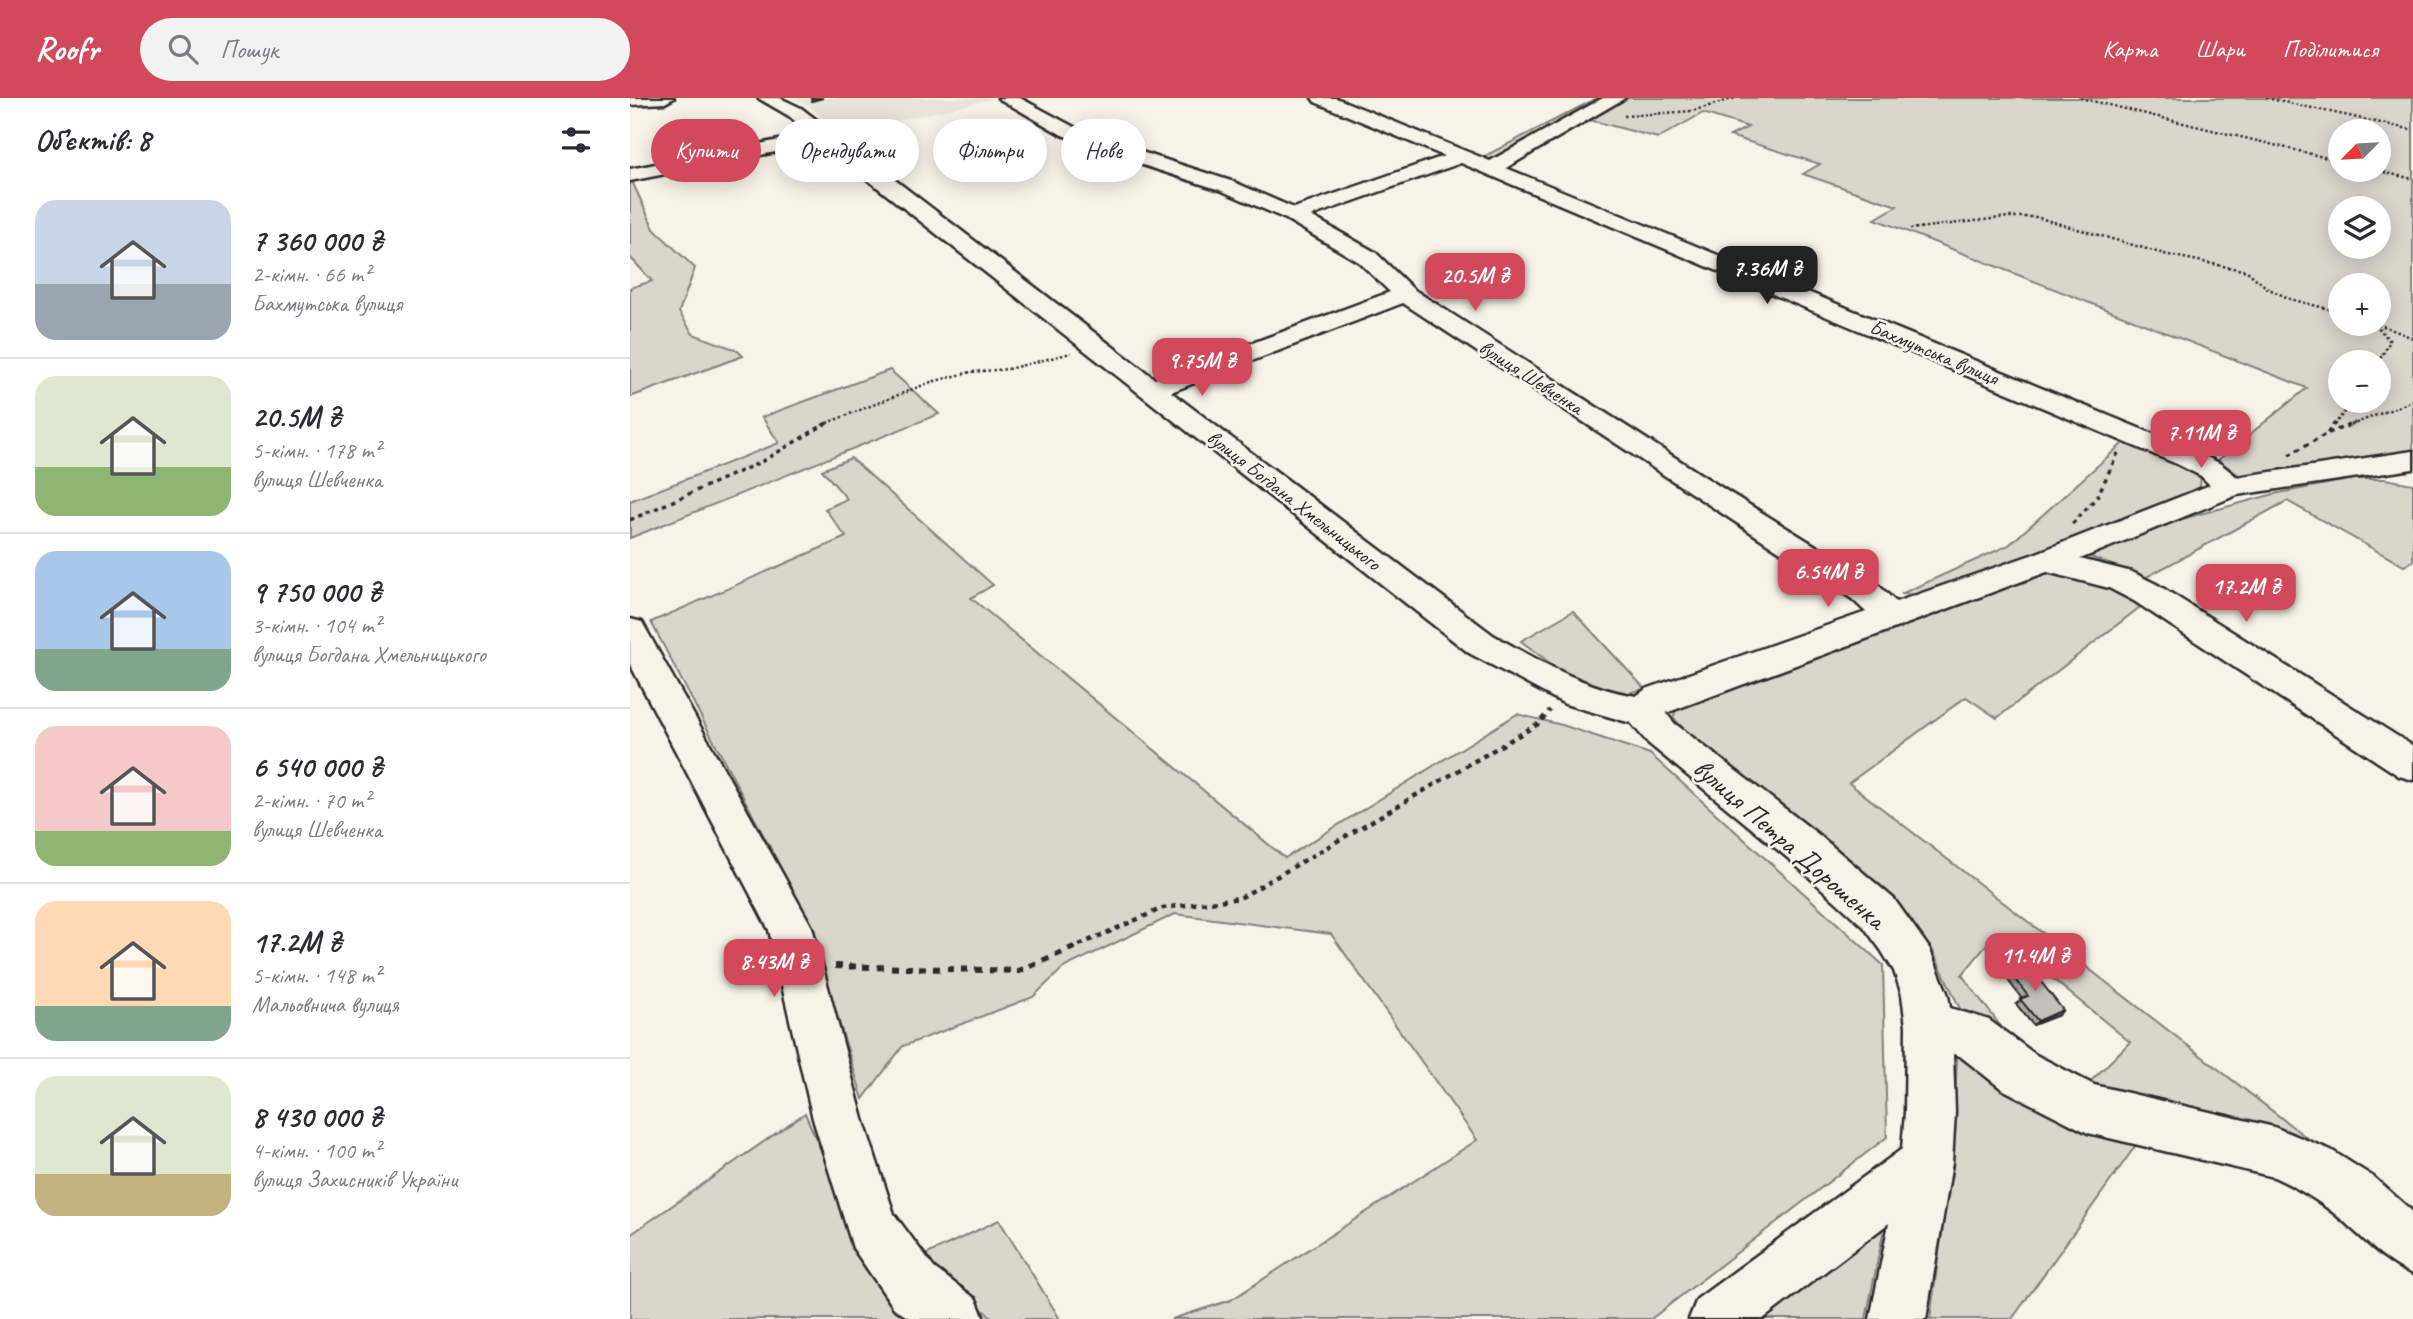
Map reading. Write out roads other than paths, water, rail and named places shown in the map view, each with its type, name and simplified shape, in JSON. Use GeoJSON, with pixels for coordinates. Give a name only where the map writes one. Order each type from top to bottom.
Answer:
{"type":"FeatureCollection","features":[{"type":"Feature","properties":{"kind":"street","name":"вулиця Богдана Хмельницького"},"geometry":{"type":"LineString","coordinates":[[767,98],[795,111],[805,119]]}},
{"type":"Feature","properties":{"kind":"street","name":"вулиця Шевченка"},"geometry":{"type":"LineString","coordinates":[[1007,98],[1068,131],[1125,153],[1227,186],[1293,215],[1367,257],[1405,294],[1864,592],[1890,616]]}},
{"type":"Feature","properties":{"kind":"street","name":"Бахмутська вулиця"},"geometry":{"type":"LineString","coordinates":[[1321,98],[1459,158],[2128,433],[2199,464],[2231,486]]}},
{"type":"Feature","properties":{"kind":"street"},"geometry":{"type":"LineString","coordinates":[[1490,169],[1616,98]]}},
{"type":"Feature","properties":{"kind":"street"},"geometry":{"type":"LineString","coordinates":[[630,100],[658,99]]}},
{"type":"Feature","properties":{"kind":"street"},"geometry":{"type":"LineString","coordinates":[[630,108],[658,99]]}},
{"type":"Feature","properties":{"kind":"street"},"geometry":{"type":"LineString","coordinates":[[630,175],[775,146]]}},
{"type":"Feature","properties":{"kind":"street"},"geometry":{"type":"LineString","coordinates":[[1293,215],[1459,158]]}},
{"type":"Feature","properties":{"kind":"street","name":"вулиця Богдана Хмельницького"},"geometry":{"type":"LineString","coordinates":[[882,182],[1481,644],[1567,691],[1616,709],[1642,712]]}},
{"type":"Feature","properties":{"kind":"street"},"geometry":{"type":"LineString","coordinates":[[1152,390],[1405,294]]}},
{"type":"Feature","properties":{"kind":"street"},"geometry":{"type":"LineString","coordinates":[[1642,712],[1659,699],[2053,557],[2231,486],[2413,460]]}},
{"type":"Feature","properties":{"kind":"street"},"geometry":{"type":"LineString","coordinates":[[2380,463],[2413,478]]}},
{"type":"Feature","properties":{"kind":"street"},"geometry":{"type":"LineString","coordinates":[[2053,557],[2120,580],[2146,593],[2413,765]]}},
{"type":"Feature","properties":{"kind":"street"},"geometry":{"type":"LineString","coordinates":[[630,631],[790,927],[838,1119],[873,1229],[914,1288],[956,1319]]}},
{"type":"Feature","properties":{"kind":"street","name":"вулиця Петра Дорошенка"},"geometry":{"type":"LineString","coordinates":[[1642,712],[1661,733],[1804,847],[1878,913],[1898,936],[1913,963],[1925,995],[1929,1027],[1930,1112],[1926,1164],[1898,1319]]}},
{"type":"Feature","properties":{"kind":"street"},"geometry":{"type":"LineString","coordinates":[[1929,1027],[1972,1036],[2019,1072],[2088,1108],[2274,1152],[2313,1168],[2353,1195],[2413,1247]]}},
{"type":"Feature","properties":{"kind":"street"},"geometry":{"type":"LineString","coordinates":[[1717,1319],[1926,1164]]}}]}
